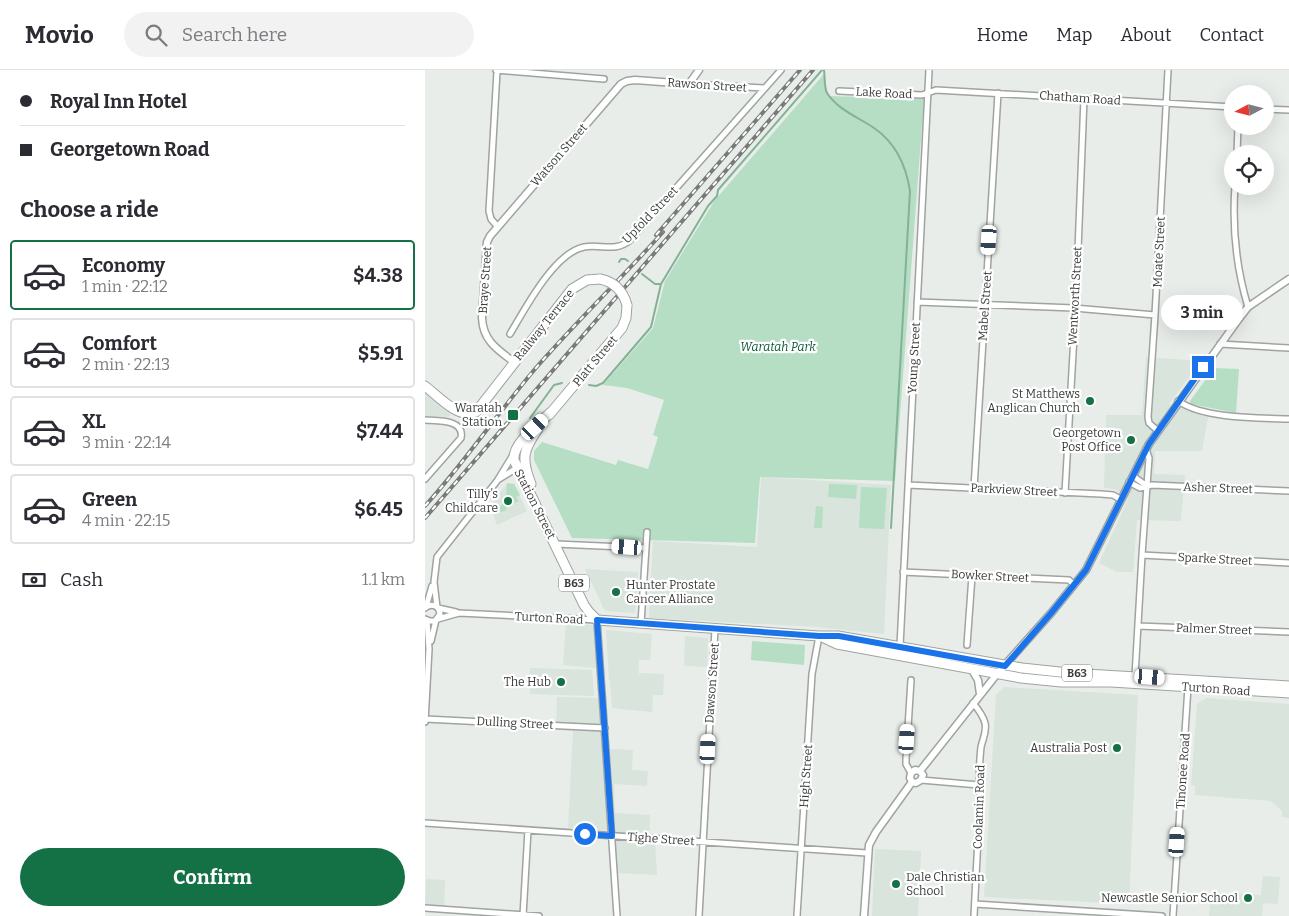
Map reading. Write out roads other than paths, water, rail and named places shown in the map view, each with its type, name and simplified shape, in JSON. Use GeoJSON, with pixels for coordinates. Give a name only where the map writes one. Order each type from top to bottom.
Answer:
{"type":"FeatureCollection","features":[{"type":"Feature","properties":{"kind":"main road","name":"Railway Terrace"},"geometry":{"type":"LineString","coordinates":[[425,386],[461,413],[471,414],[481,407],[572,289],[587,280],[600,279],[609,281],[617,286],[627,305]]}},
{"type":"Feature","properties":{"kind":"main road","name":"Platt Street"},"geometry":{"type":"LineString","coordinates":[[528,440],[622,328],[626,318],[627,305]]}},
{"type":"Feature","properties":{"kind":"main road","name":"Station Street"},"geometry":{"type":"LineString","coordinates":[[528,440],[515,449],[513,455],[517,468],[587,610],[597,620]]}},
{"type":"Feature","properties":{"kind":"main road","name":"Station Street"},"geometry":{"type":"LineString","coordinates":[[528,440],[524,454],[525,470],[556,544]]}},
{"type":"Feature","properties":{"kind":"main road"},"geometry":{"type":"LineString","coordinates":[[517,468],[528,440]]}},
{"type":"Feature","properties":{"kind":"main road","name":"Turton Road"},"geometry":{"type":"LineString","coordinates":[[597,620],[839,636],[1005,666],[1069,673],[1289,686]]}},
{"type":"Feature","properties":{"kind":"main road","name":"Turton Road"},"geometry":{"type":"LineString","coordinates":[[819,636],[837,644],[1021,678],[1061,682],[1111,682],[1289,693]]}},
{"type":"Feature","properties":{"kind":"street"},"geometry":{"type":"LineString","coordinates":[[498,226],[489,214],[496,70],[602,78],[600,70]]}},
{"type":"Feature","properties":{"kind":"street"},"geometry":{"type":"LineString","coordinates":[[689,84],[699,70]]}},
{"type":"Feature","properties":{"kind":"street","name":"Upfold Street"},"geometry":{"type":"LineString","coordinates":[[510,334],[528,304],[560,260],[569,253],[583,248],[618,247],[627,242],[781,70]]}},
{"type":"Feature","properties":{"kind":"street","name":"Young Street"},"geometry":{"type":"LineString","coordinates":[[900,646],[929,70]]}},
{"type":"Feature","properties":{"kind":"street","name":"Moate Street"},"geometry":{"type":"LineString","coordinates":[[1157,431],[1149,423],[1148,417],[1168,70]]}},
{"type":"Feature","properties":{"kind":"street","name":"Rawson Street"},"geometry":{"type":"LineString","coordinates":[[621,84],[631,80],[765,88]]}},
{"type":"Feature","properties":{"kind":"street","name":"Watson Street"},"geometry":{"type":"LineString","coordinates":[[498,226],[621,84]]}},
{"type":"Feature","properties":{"kind":"street","name":"Chatham Road"},"geometry":{"type":"LineString","coordinates":[[928,93],[936,90],[1224,106]]}},
{"type":"Feature","properties":{"kind":"street","name":"Lake Road"},"geometry":{"type":"LineString","coordinates":[[839,91],[922,95],[928,93]]}},
{"type":"Feature","properties":{"kind":"street","name":"Mabel Street"},"geometry":{"type":"LineString","coordinates":[[974,488],[998,93]]}},
{"type":"Feature","properties":{"kind":"street","name":"Wentworth Street"},"geometry":{"type":"LineString","coordinates":[[1065,493],[1075,308],[1083,98]]}},
{"type":"Feature","properties":{"kind":"street"},"geometry":{"type":"LineString","coordinates":[[1274,109],[1289,110]]}},
{"type":"Feature","properties":{"kind":"street"},"geometry":{"type":"LineString","coordinates":[[1235,195],[1234,237],[1238,267],[1248,307]]}},
{"type":"Feature","properties":{"kind":"street","name":"Braye Street"},"geometry":{"type":"LineString","coordinates":[[498,226],[487,242],[483,326],[485,336],[489,342],[514,362]]}},
{"type":"Feature","properties":{"kind":"street"},"geometry":{"type":"LineString","coordinates":[[920,771],[980,694],[1086,570],[1146,449],[1220,344],[1248,307],[1289,279]]}},
{"type":"Feature","properties":{"kind":"street"},"geometry":{"type":"LineString","coordinates":[[917,302],[1075,308],[1155,315]]}},
{"type":"Feature","properties":{"kind":"street"},"geometry":{"type":"LineString","coordinates":[[1220,344],[1289,348]]}},
{"type":"Feature","properties":{"kind":"street"},"geometry":{"type":"LineString","coordinates":[[1178,401],[1186,406],[1202,411],[1247,418],[1289,419]]}},
{"type":"Feature","properties":{"kind":"street"},"geometry":{"type":"LineString","coordinates":[[425,420],[453,423],[460,428],[462,433],[461,438],[425,479]]}},
{"type":"Feature","properties":{"kind":"street"},"geometry":{"type":"LineString","coordinates":[[1135,676],[1141,555],[1149,458],[1146,449]]}},
{"type":"Feature","properties":{"kind":"street"},"geometry":{"type":"LineString","coordinates":[[429,649],[440,614],[437,608],[434,578],[435,563],[438,555],[497,481],[513,455]]}},
{"type":"Feature","properties":{"kind":"street"},"geometry":{"type":"LineString","coordinates":[[497,481],[517,468]]}},
{"type":"Feature","properties":{"kind":"street"},"geometry":{"type":"LineString","coordinates":[[1133,476],[1147,486]]}},
{"type":"Feature","properties":{"kind":"street"},"geometry":{"type":"LineString","coordinates":[[1129,482],[1140,488],[1147,486]]}},
{"type":"Feature","properties":{"kind":"street","name":"Parkview Street"},"geometry":{"type":"LineString","coordinates":[[908,485],[1113,495],[1120,499]]}},
{"type":"Feature","properties":{"kind":"street","name":"Asher Street"},"geometry":{"type":"LineString","coordinates":[[1147,486],[1289,491]]}},
{"type":"Feature","properties":{"kind":"street"},"geometry":{"type":"LineString","coordinates":[[641,624],[647,532]]}},
{"type":"Feature","properties":{"kind":"street"},"geometry":{"type":"LineString","coordinates":[[556,544],[646,548]]}},
{"type":"Feature","properties":{"kind":"street","name":"Sparke Street"},"geometry":{"type":"LineString","coordinates":[[1141,555],[1289,563]]}},
{"type":"Feature","properties":{"kind":"street","name":"Bowker Street"},"geometry":{"type":"LineString","coordinates":[[903,572],[1069,580],[1074,585]]}},
{"type":"Feature","properties":{"kind":"street"},"geometry":{"type":"LineString","coordinates":[[967,645],[972,576]]}},
{"type":"Feature","properties":{"kind":"street"},"geometry":{"type":"LineString","coordinates":[[425,608],[434,578]]}},
{"type":"Feature","properties":{"kind":"street","name":"Turton Road"},"geometry":{"type":"LineString","coordinates":[[425,608],[432,605],[459,613],[597,620]]}},
{"type":"Feature","properties":{"kind":"street","name":"Turton Road"},"geometry":{"type":"LineString","coordinates":[[425,619],[431,622],[459,613]]}},
{"type":"Feature","properties":{"kind":"street"},"geometry":{"type":"LineString","coordinates":[[425,619],[429,649],[425,722]]}},
{"type":"Feature","properties":{"kind":"street"},"geometry":{"type":"LineString","coordinates":[[597,620],[617,916]]}},
{"type":"Feature","properties":{"kind":"street","name":"Palmer Street"},"geometry":{"type":"LineString","coordinates":[[1138,626],[1289,632]]}},
{"type":"Feature","properties":{"kind":"street","name":"Dawson Street"},"geometry":{"type":"LineString","coordinates":[[699,916],[715,629]]}},
{"type":"Feature","properties":{"kind":"street","name":"High Street"},"geometry":{"type":"LineString","coordinates":[[797,916],[812,674],[819,636]]}},
{"type":"Feature","properties":{"kind":"street"},"geometry":{"type":"LineString","coordinates":[[972,670],[978,680],[980,694]]}},
{"type":"Feature","properties":{"kind":"street"},"geometry":{"type":"LineString","coordinates":[[911,680],[906,764],[911,773],[910,778],[912,782]]}},
{"type":"Feature","properties":{"kind":"street","name":"Tinonee Road"},"geometry":{"type":"LineString","coordinates":[[1173,916],[1188,687]]}},
{"type":"Feature","properties":{"kind":"street","name":"Coolamin Road"},"geometry":{"type":"LineString","coordinates":[[973,703],[983,716],[986,726],[982,745],[979,785],[980,799],[974,916]]}},
{"type":"Feature","properties":{"kind":"street","name":"Dulling Street"},"geometry":{"type":"LineString","coordinates":[[425,719],[605,728]]}},
{"type":"Feature","properties":{"kind":"street"},"geometry":{"type":"LineString","coordinates":[[911,773],[915,770],[920,771]]}},
{"type":"Feature","properties":{"kind":"street"},"geometry":{"type":"LineString","coordinates":[[920,771],[923,776],[921,780]]}},
{"type":"Feature","properties":{"kind":"street"},"geometry":{"type":"LineString","coordinates":[[912,782],[918,783],[921,780],[979,785]]}},
{"type":"Feature","properties":{"kind":"street"},"geometry":{"type":"LineString","coordinates":[[864,916],[869,845],[875,832],[912,782]]}},
{"type":"Feature","properties":{"kind":"street","name":"Tighe Street"},"geometry":{"type":"LineString","coordinates":[[425,823],[867,853]]}},
{"type":"Feature","properties":{"kind":"street"},"geometry":{"type":"LineString","coordinates":[[523,915],[528,830]]}},
{"type":"Feature","properties":{"kind":"street"},"geometry":{"type":"LineString","coordinates":[[975,904],[1161,916]]}},
{"type":"Feature","properties":{"kind":"street"},"geometry":{"type":"LineString","coordinates":[[425,908],[539,916]]}},
{"type":"Feature","properties":{"kind":"waterway"},"geometry":{"type":"LineString","coordinates":[[589,385],[596,386],[603,383],[651,327],[661,284],[708,206],[717,196],[718,190],[822,70]]}},
{"type":"Feature","properties":{"kind":"waterway"},"geometry":{"type":"LineString","coordinates":[[824,70],[826,91],[832,99],[842,109],[882,134],[899,155],[906,172],[910,191],[891,528]]}},
{"type":"Feature","properties":{"kind":"waterway"},"geometry":{"type":"LineString","coordinates":[[619,262],[621,259],[628,261]]}},
{"type":"Feature","properties":{"kind":"waterway"},"geometry":{"type":"LineString","coordinates":[[642,274],[655,284],[661,284]]}},
{"type":"Feature","properties":{"kind":"waterway"},"geometry":{"type":"LineString","coordinates":[[530,418],[554,385],[562,383]]}},
{"type":"Feature","properties":{"kind":"railway"},"geometry":{"type":"LineString","coordinates":[[656,235],[800,70]]}},
{"type":"Feature","properties":{"kind":"railway"},"geometry":{"type":"LineString","coordinates":[[425,518],[813,70]]}},
{"type":"Feature","properties":{"kind":"railway"},"geometry":{"type":"LineString","coordinates":[[425,506],[535,369],[663,232]]}},
{"type":"Feature","properties":{"kind":"place","name":"St Matthews Anglican Church"},"geometry":{"type":"Point","coordinates":[1090,401]}},
{"type":"Feature","properties":{"kind":"place","name":"Waratah Station"},"geometry":{"type":"Point","coordinates":[513,415]}},
{"type":"Feature","properties":{"kind":"place","name":"Georgetown Post Office"},"geometry":{"type":"Point","coordinates":[1131,440]}},
{"type":"Feature","properties":{"kind":"place","name":"Tilly’s Childcare"},"geometry":{"type":"Point","coordinates":[508,501]}},
{"type":"Feature","properties":{"kind":"place","name":"Hunter Prostate Cancer Alliance"},"geometry":{"type":"Point","coordinates":[616,592]}},
{"type":"Feature","properties":{"kind":"place","name":"The Hub"},"geometry":{"type":"Point","coordinates":[561,682]}},
{"type":"Feature","properties":{"kind":"place","name":"Australia Post"},"geometry":{"type":"Point","coordinates":[1117,748]}},
{"type":"Feature","properties":{"kind":"place","name":"Dale Christian School"},"geometry":{"type":"Point","coordinates":[896,884]}},
{"type":"Feature","properties":{"kind":"place","name":"Newcastle Senior School"},"geometry":{"type":"Point","coordinates":[1248,898]}},
{"type":"Feature","properties":{"kind":"park label","name":"Waratah Park"},"geometry":{"type":"Point","coordinates":[778,347]}}]}
